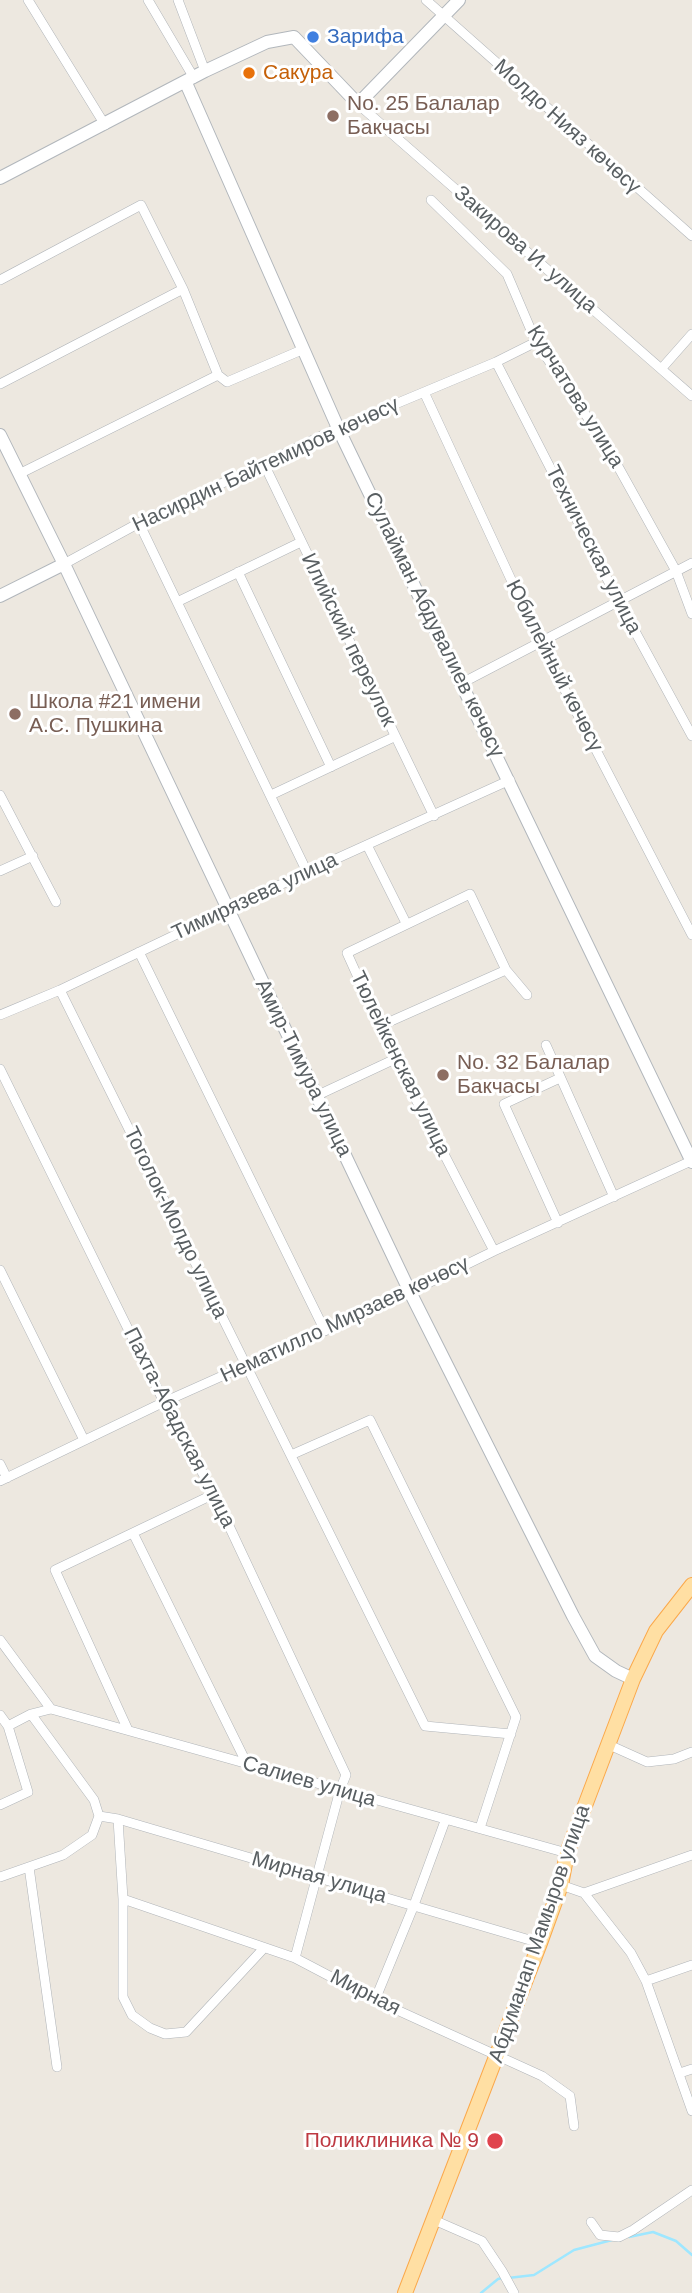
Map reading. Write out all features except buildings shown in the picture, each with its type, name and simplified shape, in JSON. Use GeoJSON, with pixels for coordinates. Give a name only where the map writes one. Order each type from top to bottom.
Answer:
{"type":"FeatureCollection","features":[{"type":"Feature","properties":{"kind":"main road"},"geometry":{"type":"LineString","coordinates":[[0,178],[267,42],[294,37],[358,104],[459,0]]}},
{"type":"Feature","properties":{"kind":"main road","name":"Сулайман Абдувалиев көчөсү"},"geometry":{"type":"LineString","coordinates":[[195,78],[338,428],[692,1161]]}},
{"type":"Feature","properties":{"kind":"main road","name":"Амир-Тимура улица"},"geometry":{"type":"LineString","coordinates":[[0,435],[410,1292],[573,1616],[595,1656],[615,1671],[633,1679]]}},
{"type":"Feature","properties":{"kind":"main road","name":"Насирдин Байтемиров көчөсү"},"geometry":{"type":"LineString","coordinates":[[0,596],[64,564]]}},
{"type":"Feature","properties":{"kind":"main road","name":"Абдуманап Мамыров улица"},"geometry":{"type":"LineString","coordinates":[[405,2293],[540,1943],[561,1885],[567,1853],[633,1679],[656,1632],[692,1585]]}},
{"type":"Feature","properties":{"kind":"street"},"geometry":{"type":"LineString","coordinates":[[28,0],[105,125]]}},
{"type":"Feature","properties":{"kind":"street"},"geometry":{"type":"LineString","coordinates":[[148,0],[195,78]]}},
{"type":"Feature","properties":{"kind":"street"},"geometry":{"type":"LineString","coordinates":[[178,0],[195,78]]}},
{"type":"Feature","properties":{"kind":"street","name":"Молдо Нияз көчөсү"},"geometry":{"type":"LineString","coordinates":[[426,0],[692,236]]}},
{"type":"Feature","properties":{"kind":"street","name":"Закирова И. улица"},"geometry":{"type":"LineString","coordinates":[[358,104],[692,396]]}},
{"type":"Feature","properties":{"kind":"street","name":"Курчатова улица"},"geometry":{"type":"LineString","coordinates":[[431,200],[506,274],[536,342],[605,443],[676,571],[692,614]]}},
{"type":"Feature","properties":{"kind":"street"},"geometry":{"type":"LineString","coordinates":[[0,280],[141,205],[183,289],[218,375],[228,382],[304,349]]}},
{"type":"Feature","properties":{"kind":"street"},"geometry":{"type":"LineString","coordinates":[[0,384],[183,289]]}},
{"type":"Feature","properties":{"kind":"street"},"geometry":{"type":"LineString","coordinates":[[662,368],[692,334]]}},
{"type":"Feature","properties":{"kind":"street","name":"Насирдин Байтемиров көчөсү"},"geometry":{"type":"LineString","coordinates":[[64,564],[139,523],[338,428],[496,362],[536,342]]}},
{"type":"Feature","properties":{"kind":"street","name":"Техническая улица"},"geometry":{"type":"LineString","coordinates":[[496,362],[619,602],[691,731]]}},
{"type":"Feature","properties":{"kind":"street"},"geometry":{"type":"LineString","coordinates":[[19,474],[218,375]]}},
{"type":"Feature","properties":{"kind":"street","name":"Юбилейный көчөсү"},"geometry":{"type":"LineString","coordinates":[[424,392],[540,642],[692,935]]}},
{"type":"Feature","properties":{"kind":"street","name":"Илийский переулок"},"geometry":{"type":"LineString","coordinates":[[264,464],[433,816]]}},
{"type":"Feature","properties":{"kind":"street"},"geometry":{"type":"LineString","coordinates":[[139,523],[307,872]]}},
{"type":"Feature","properties":{"kind":"street"},"geometry":{"type":"LineString","coordinates":[[177,602],[301,542]]}},
{"type":"Feature","properties":{"kind":"street"},"geometry":{"type":"LineString","coordinates":[[462,683],[692,563]]}},
{"type":"Feature","properties":{"kind":"street"},"geometry":{"type":"LineString","coordinates":[[238,572],[331,767]]}},
{"type":"Feature","properties":{"kind":"street"},"geometry":{"type":"LineString","coordinates":[[271,795],[394,737]]}},
{"type":"Feature","properties":{"kind":"street","name":"Тимирязева улица"},"geometry":{"type":"LineString","coordinates":[[0,1015],[60,990],[307,872],[510,780]]}},
{"type":"Feature","properties":{"kind":"street"},"geometry":{"type":"LineString","coordinates":[[0,795],[56,902]]}},
{"type":"Feature","properties":{"kind":"street"},"geometry":{"type":"LineString","coordinates":[[367,845],[406,923]]}},
{"type":"Feature","properties":{"kind":"street"},"geometry":{"type":"LineString","coordinates":[[0,871],[33,856]]}},
{"type":"Feature","properties":{"kind":"street","name":"Тюлейкенская улица"},"geometry":{"type":"LineString","coordinates":[[494,1251],[395,1059],[347,953],[470,894],[506,970],[527,995]]}},
{"type":"Feature","properties":{"kind":"street"},"geometry":{"type":"LineString","coordinates":[[139,952],[325,1331]]}},
{"type":"Feature","properties":{"kind":"street"},"geometry":{"type":"LineString","coordinates":[[380,1026],[506,970]]}},
{"type":"Feature","properties":{"kind":"street","name":"Тоголок-Молдо улица"},"geometry":{"type":"LineString","coordinates":[[60,990],[425,1726],[511,1734]]}},
{"type":"Feature","properties":{"kind":"street"},"geometry":{"type":"LineString","coordinates":[[546,1045],[614,1197]]}},
{"type":"Feature","properties":{"kind":"street"},"geometry":{"type":"LineString","coordinates":[[316,1096],[395,1059]]}},
{"type":"Feature","properties":{"kind":"street","name":"Пахта-Абадская улица"},"geometry":{"type":"LineString","coordinates":[[0,1069],[164,1402],[214,1494],[346,1776],[295,1958]]}},
{"type":"Feature","properties":{"kind":"street"},"geometry":{"type":"LineString","coordinates":[[558,1223],[504,1104],[560,1078]]}},
{"type":"Feature","properties":{"kind":"street","name":"Нематилло Мирзаев көчөсү"},"geometry":{"type":"LineString","coordinates":[[3,1480],[164,1402],[325,1331],[692,1161]]}},
{"type":"Feature","properties":{"kind":"street"},"geometry":{"type":"LineString","coordinates":[[0,1270],[84,1440]]}},
{"type":"Feature","properties":{"kind":"street"},"geometry":{"type":"LineString","coordinates":[[290,1455],[370,1420],[516,1717],[480,1828]]}},
{"type":"Feature","properties":{"kind":"street"},"geometry":{"type":"LineString","coordinates":[[0,1464],[3,1480]]}},
{"type":"Feature","properties":{"kind":"street"},"geometry":{"type":"LineString","coordinates":[[128,1730],[55,1570],[214,1494]]}},
{"type":"Feature","properties":{"kind":"street"},"geometry":{"type":"LineString","coordinates":[[133,1533],[247,1764]]}},
{"type":"Feature","properties":{"kind":"street"},"geometry":{"type":"LineString","coordinates":[[0,1640],[51,1709],[31,1714],[8,1726]]}},
{"type":"Feature","properties":{"kind":"street","name":"Салиев улица"},"geometry":{"type":"LineString","coordinates":[[51,1709],[567,1853]]}},
{"type":"Feature","properties":{"kind":"street"},"geometry":{"type":"LineString","coordinates":[[0,1877],[63,1855],[92,1835],[99,1816],[94,1800],[31,1714]]}},
{"type":"Feature","properties":{"kind":"street"},"geometry":{"type":"LineString","coordinates":[[0,1715],[8,1726],[28,1792],[0,1805]]}},
{"type":"Feature","properties":{"kind":"street"},"geometry":{"type":"LineString","coordinates":[[607,1744],[647,1762],[674,1759],[692,1752]]}},
{"type":"Feature","properties":{"kind":"street","name":"Мирная улица"},"geometry":{"type":"LineString","coordinates":[[99,1816],[118,1819],[540,1943]]}},
{"type":"Feature","properties":{"kind":"street"},"geometry":{"type":"LineString","coordinates":[[118,1819],[122,1899],[122,1997],[132,2015],[150,2028],[165,2034],[186,2032],[264,1948]]}},
{"type":"Feature","properties":{"kind":"street"},"geometry":{"type":"LineString","coordinates":[[375,2000],[445,1821]]}},
{"type":"Feature","properties":{"kind":"street"},"geometry":{"type":"LineString","coordinates":[[584,1892],[692,1854]]}},
{"type":"Feature","properties":{"kind":"street"},"geometry":{"type":"LineString","coordinates":[[29,1867],[57,2067]]}},
{"type":"Feature","properties":{"kind":"street"},"geometry":{"type":"LineString","coordinates":[[561,1885],[584,1892],[631,1953],[646,1981],[692,2111]]}},
{"type":"Feature","properties":{"kind":"street","name":"Мирная"},"geometry":{"type":"LineString","coordinates":[[122,1899],[295,1958],[375,2000],[542,2076],[570,2096],[574,2126]]}},
{"type":"Feature","properties":{"kind":"street"},"geometry":{"type":"LineString","coordinates":[[646,1981],[692,1965]]}},
{"type":"Feature","properties":{"kind":"street"},"geometry":{"type":"LineString","coordinates":[[680,2073],[692,2069]]}},
{"type":"Feature","properties":{"kind":"street"},"geometry":{"type":"LineString","coordinates":[[591,2222],[600,2235],[619,2236],[633,2230],[692,2190]]}},
{"type":"Feature","properties":{"kind":"street"},"geometry":{"type":"LineString","coordinates":[[434,2220],[482,2241],[512,2288]]}},
{"type":"Feature","properties":{"kind":"waterway"},"geometry":{"type":"LineString","coordinates":[[629,2237],[653,2232],[676,2241],[692,2255]]}},
{"type":"Feature","properties":{"kind":"waterway"},"geometry":{"type":"LineString","coordinates":[[508,2278],[534,2275],[574,2250],[612,2240]]}},
{"type":"Feature","properties":{"kind":"waterway"},"geometry":{"type":"LineString","coordinates":[[481,2293],[502,2278]]}},
{"type":"Feature","properties":{"kind":"place","name":"Зарифа"},"geometry":{"type":"Point","coordinates":[313,37]}},
{"type":"Feature","properties":{"kind":"place","name":"Сакура"},"geometry":{"type":"Point","coordinates":[249,73]}},
{"type":"Feature","properties":{"kind":"place","name":"No. 25 Балалар Бакчасы"},"geometry":{"type":"Point","coordinates":[333,116]}},
{"type":"Feature","properties":{"kind":"place","name":"Школа #21 имени А.С. Пушкина"},"geometry":{"type":"Point","coordinates":[15,714]}},
{"type":"Feature","properties":{"kind":"place","name":"No. 32 Балалар Бакчасы"},"geometry":{"type":"Point","coordinates":[443,1075]}},
{"type":"Feature","properties":{"kind":"place","name":"Поликлиника № 9"},"geometry":{"type":"Point","coordinates":[495,2141]}}]}
